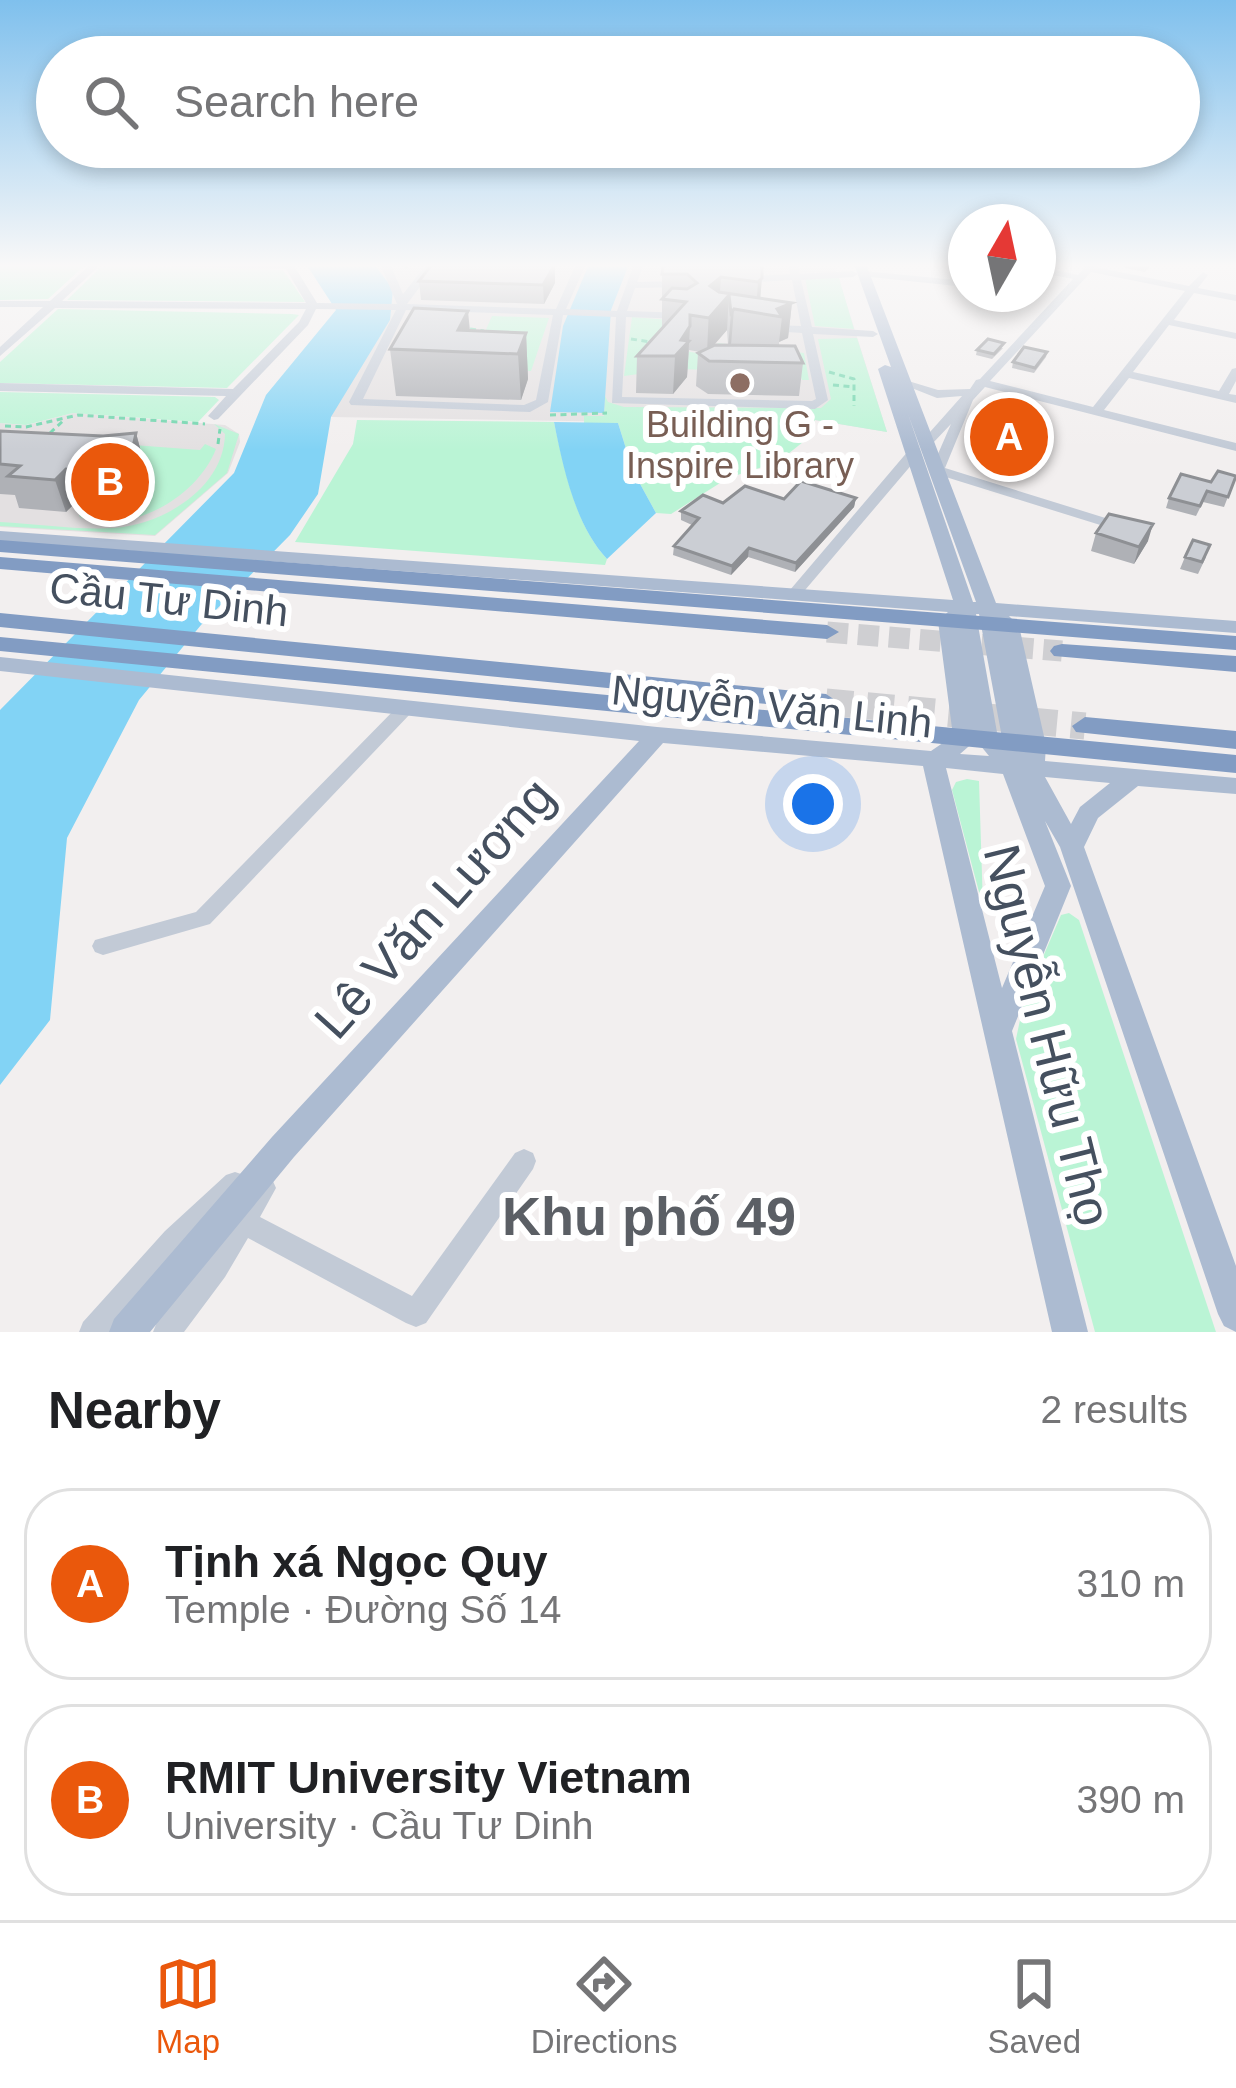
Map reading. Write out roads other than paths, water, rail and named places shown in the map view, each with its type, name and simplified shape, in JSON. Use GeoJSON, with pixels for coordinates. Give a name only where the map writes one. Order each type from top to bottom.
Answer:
{"type":"FeatureCollection","features":[{"type":"Feature","properties":{"kind":"highway","name":"Cầu Tư Dinh"},"geometry":{"type":"LineString","coordinates":[[3,546],[366,577]]}},
{"type":"Feature","properties":{"kind":"highway"},"geometry":{"type":"LineString","coordinates":[[366,577],[978,618],[1236,643]]}},
{"type":"Feature","properties":{"kind":"highway"},"geometry":{"type":"LineString","coordinates":[[366,577],[827,632]]}},
{"type":"Feature","properties":{"kind":"highway","name":"Cầu Tư Dinh"},"geometry":{"type":"LineString","coordinates":[[0,620],[315,676]]}},
{"type":"Feature","properties":{"kind":"highway","name":"Cầu Tư Dinh"},"geometry":{"type":"LineString","coordinates":[[0,644],[315,676]]}},
{"type":"Feature","properties":{"kind":"highway"},"geometry":{"type":"LineString","coordinates":[[1062,651],[1236,664]]}},
{"type":"Feature","properties":{"kind":"highway"},"geometry":{"type":"LineString","coordinates":[[315,676],[826,702]]}},
{"type":"Feature","properties":{"kind":"highway","name":"Nguyễn Văn Linh"},"geometry":{"type":"LineString","coordinates":[[315,676],[1008,750],[1236,764]]}},
{"type":"Feature","properties":{"kind":"highway"},"geometry":{"type":"LineString","coordinates":[[1085,726],[1236,740]]}},
{"type":"Feature","properties":{"kind":"main road"},"geometry":{"type":"LineString","coordinates":[[871,326],[921,447],[938,470],[1008,750],[1058,886],[998,1031]]}},
{"type":"Feature","properties":{"kind":"main road"},"geometry":{"type":"LineString","coordinates":[[881,326],[905,383],[921,447],[978,618],[1008,750],[1072,847],[1236,1314]]}},
{"type":"Feature","properties":{"kind":"main road","name":"Cầu Tư Dinh"},"geometry":{"type":"LineString","coordinates":[[3,546],[366,577]]}},
{"type":"Feature","properties":{"kind":"main road"},"geometry":{"type":"LineString","coordinates":[[366,577],[795,593],[978,618],[1236,627]]}},
{"type":"Feature","properties":{"kind":"main road","name":"Cầu Tư Dinh"},"geometry":{"type":"LineString","coordinates":[[0,664],[315,676]]}},
{"type":"Feature","properties":{"kind":"main road","name":"Nguyễn Văn Linh"},"geometry":{"type":"LineString","coordinates":[[315,676],[406,708],[933,761],[1008,750],[1134,776],[1236,786]]}},
{"type":"Feature","properties":{"kind":"main road","name":"Lê Văn Lương"},"geometry":{"type":"LineString","coordinates":[[128,1332],[283,1147],[657,735]]}},
{"type":"Feature","properties":{"kind":"main road"},"geometry":{"type":"LineString","coordinates":[[933,761],[1008,750]]}},
{"type":"Feature","properties":{"kind":"main road","name":"Nguyễn Hữu Thọ"},"geometry":{"type":"LineString","coordinates":[[933,761],[1070,1332]]}},
{"type":"Feature","properties":{"kind":"main road"},"geometry":{"type":"LineString","coordinates":[[1072,847],[1089,813],[1134,776]]}},
{"type":"Feature","properties":{"kind":"street"},"geometry":{"type":"LineString","coordinates":[[0,352],[28,326]]}},
{"type":"Feature","properties":{"kind":"street"},"geometry":{"type":"LineString","coordinates":[[214,416],[298,326]]}},
{"type":"Feature","properties":{"kind":"street"},"geometry":{"type":"LineString","coordinates":[[390,326],[354,399],[358,404],[539,406],[555,326]]}},
{"type":"Feature","properties":{"kind":"street"},"geometry":{"type":"LineString","coordinates":[[620,326],[614,396],[620,402],[815,405],[823,400],[822,384],[807,326]]}},
{"type":"Feature","properties":{"kind":"street"},"geometry":{"type":"LineString","coordinates":[[761,326],[873,334]]}},
{"type":"Feature","properties":{"kind":"street"},"geometry":{"type":"LineString","coordinates":[[795,593],[1033,326]]}},
{"type":"Feature","properties":{"kind":"street"},"geometry":{"type":"LineString","coordinates":[[1096,412],[1164,326]]}},
{"type":"Feature","properties":{"kind":"street"},"geometry":{"type":"LineString","coordinates":[[1188,326],[1236,336]]}},
{"type":"Feature","properties":{"kind":"street"},"geometry":{"type":"LineString","coordinates":[[786,346],[812,350]]}},
{"type":"Feature","properties":{"kind":"street"},"geometry":{"type":"LineString","coordinates":[[1124,374],[1229,397],[1236,371]]}},
{"type":"Feature","properties":{"kind":"street"},"geometry":{"type":"LineString","coordinates":[[802,383],[822,384]]}},
{"type":"Feature","properties":{"kind":"street"},"geometry":{"type":"LineString","coordinates":[[905,383],[937,394],[975,387],[1236,447]]}},
{"type":"Feature","properties":{"kind":"street"},"geometry":{"type":"LineString","coordinates":[[0,387],[236,393]]}},
{"type":"Feature","properties":{"kind":"street"},"geometry":{"type":"LineString","coordinates":[[975,387],[938,470],[1139,533]]}},
{"type":"Feature","properties":{"kind":"street"},"geometry":{"type":"LineString","coordinates":[[103,946],[203,918],[406,708]]}},
{"type":"Feature","properties":{"kind":"street","name":"Lê Văn Lương"},"geometry":{"type":"LineString","coordinates":[[167,1332],[244,1222],[283,1147]]}},
{"type":"Feature","properties":{"kind":"street","name":"Lê Văn Lương"},"geometry":{"type":"LineString","coordinates":[[93,1332],[174,1240],[283,1147]]}},
{"type":"Feature","properties":{"kind":"street"},"geometry":{"type":"LineString","coordinates":[[244,1222],[416,1313],[524,1161]]}},
{"type":"Feature","properties":{"kind":"water"},"geometry":{"type":"Polygon","coordinates":[[[323,326],[386,326],[331,417],[318,494],[290,535],[201,625],[139,700],[67,838],[50,1020],[0,1085],[0,710],[234,473],[266,395],[323,326]]]}},
{"type":"Feature","properties":{"kind":"water"},"geometry":{"type":"Polygon","coordinates":[[[563,326],[610,326],[604,413],[550,412],[563,326]]]}},
{"type":"Feature","properties":{"kind":"water"},"geometry":{"type":"Polygon","coordinates":[[[554,422],[618,423],[633,471],[656,513],[607,559],[579,513],[554,422]]]}},
{"type":"Feature","properties":{"kind":"tunnel"},"geometry":{"type":"LineString","coordinates":[[827,632],[1062,651]]}},
{"type":"Feature","properties":{"kind":"tunnel"},"geometry":{"type":"LineString","coordinates":[[826,702],[1085,726]]}},
{"type":"Feature","properties":{"kind":"place","name":"Building G - Inspire Library"},"geometry":{"type":"Point","coordinates":[740,383]}},
{"type":"Feature","properties":{"kind":"place","name":"Tịnh xá Ngọc Quy"},"geometry":{"type":"Point","coordinates":[1009,437]}},
{"type":"Feature","properties":{"kind":"place","name":"RMIT University Vietnam"},"geometry":{"type":"Point","coordinates":[110,482]}},
{"type":"Feature","properties":{"kind":"district","name":"Khu phố 49"},"geometry":{"type":"Point","coordinates":[649,1216]}}]}
